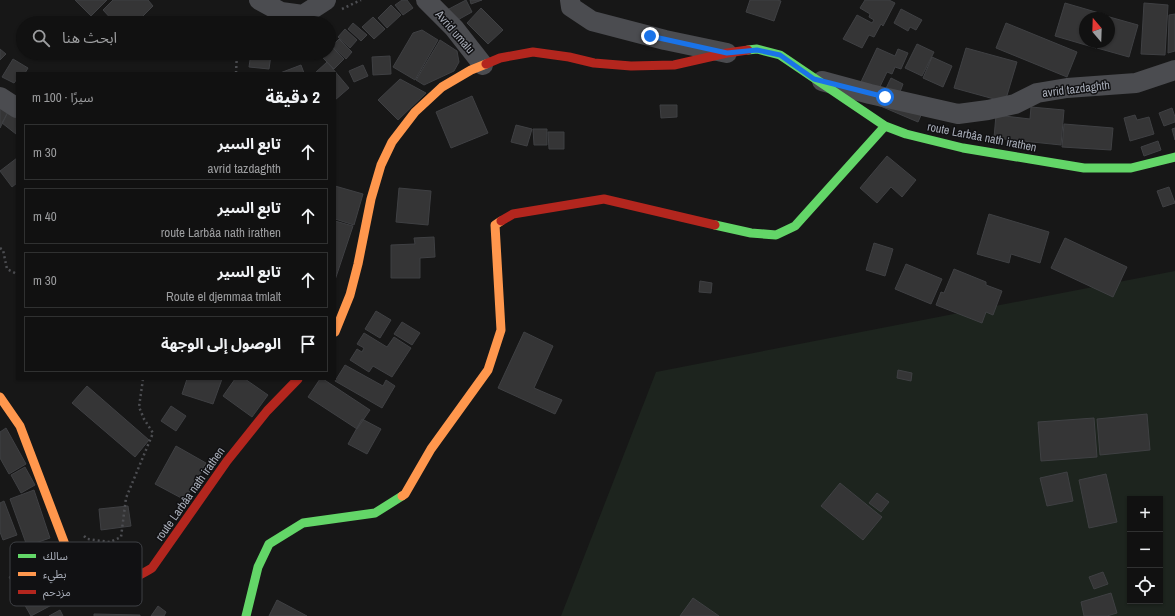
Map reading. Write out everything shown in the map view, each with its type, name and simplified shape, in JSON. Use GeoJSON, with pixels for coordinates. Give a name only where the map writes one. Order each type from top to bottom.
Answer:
{"type":"FeatureCollection","features":[{"type":"Feature","properties":{"kind":"main road","name":"route Larbâa nath irathen"},"geometry":{"type":"LineString","coordinates":[[336,330],[350,295],[375,185],[381,165],[392,142],[415,112],[442,87],[471,70],[500,58],[534,52],[568,57],[594,63],[631,66],[674,65],[727,53],[757,50],[780,55],[885,126],[906,134],[963,148],[1084,168],[1131,168],[1175,158]]}},
{"type":"Feature","properties":{"kind":"main road"},"geometry":{"type":"LineString","coordinates":[[246,616],[258,567],[269,544],[303,523],[375,513],[405,494],[431,449],[488,370],[501,330],[495,225],[513,214],[604,199],[751,233],[776,235],[795,226],[885,126]]}},
{"type":"Feature","properties":{"kind":"main road","name":"route Larbâa nath irathen"},"geometry":{"type":"LineString","coordinates":[[142,574],[152,568],[227,462],[267,411],[297,380]]}},
{"type":"Feature","properties":{"kind":"main road","name":"route Larbâa nath irathen"},"geometry":{"type":"LineString","coordinates":[[0,397],[20,426],[64,542]]}},
{"type":"Feature","properties":{"kind":"street"},"geometry":{"type":"LineString","coordinates":[[259,0],[281,12],[303,15],[326,0]]}},
{"type":"Feature","properties":{"kind":"street","name":"Avrid umalu"},"geometry":{"type":"LineString","coordinates":[[426,0],[454,28],[483,65]]}},
{"type":"Feature","properties":{"kind":"street"},"geometry":{"type":"LineString","coordinates":[[570,0],[571,7],[592,21],[665,40],[727,53]]}},
{"type":"Feature","properties":{"kind":"street","name":"avrid tazdaghth"},"geometry":{"type":"LineString","coordinates":[[814,79],[870,94],[958,114],[988,110],[1015,104],[1037,93],[1067,88],[1136,83],[1175,70]]}},
{"type":"Feature","properties":{"kind":"street"},"geometry":{"type":"LineString","coordinates":[[0,98],[16,107]]}},
{"type":"Feature","properties":{"kind":"path"},"geometry":{"type":"LineString","coordinates":[[236,72],[237,60]]}},
{"type":"Feature","properties":{"kind":"path"},"geometry":{"type":"LineString","coordinates":[[0,248],[4,250],[7,269],[16,274]]}},
{"type":"Feature","properties":{"kind":"path"},"geometry":{"type":"LineString","coordinates":[[82,534],[87,539],[110,542],[121,537],[126,498],[153,433],[139,407],[143,380]]}},
{"type":"Feature","properties":{"kind":"shaded area"},"geometry":{"type":"Polygon","coordinates":[[[1175,271],[1175,616],[561,616],[656,372],[1175,271]]]}},
{"type":"Feature","properties":{"kind":"building"},"geometry":{"type":"Polygon","coordinates":[[[75,0],[107,0],[91,16],[75,0]]]}},
{"type":"Feature","properties":{"kind":"building"},"geometry":{"type":"Polygon","coordinates":[[[113,0],[148,0],[153,6],[143,16],[109,16],[103,10],[113,0]]]}},
{"type":"Feature","properties":{"kind":"building"},"geometry":{"type":"Polygon","coordinates":[[[402,0],[407,0],[413,8],[403,15],[395,5],[402,0]]]}},
{"type":"Feature","properties":{"kind":"building"},"geometry":{"type":"Polygon","coordinates":[[[466,0],[472,12],[454,22],[447,10],[466,0]]]}},
{"type":"Feature","properties":{"kind":"building"},"geometry":{"type":"Polygon","coordinates":[[[470,0],[482,0],[471,4],[470,0]]]}},
{"type":"Feature","properties":{"kind":"building"},"geometry":{"type":"Polygon","coordinates":[[[750,0],[781,1],[774,21],[746,12],[750,0]]]}},
{"type":"Feature","properties":{"kind":"building"},"geometry":{"type":"Polygon","coordinates":[[[865,0],[889,0],[895,3],[883,26],[881,24],[874,37],[869,35],[862,48],[843,39],[857,15],[872,23],[874,20],[869,17],[870,14],[860,8],[865,0]]]}},
{"type":"Feature","properties":{"kind":"building"},"geometry":{"type":"Polygon","coordinates":[[[1065,3],[1096,12],[1079,12],[1079,43],[1055,36],[1065,3]]]}},
{"type":"Feature","properties":{"kind":"building"},"geometry":{"type":"Polygon","coordinates":[[[1144,3],[1168,5],[1165,55],[1141,54],[1144,3]]]}},
{"type":"Feature","properties":{"kind":"building"},"geometry":{"type":"Polygon","coordinates":[[[391,5],[401,15],[387,28],[378,18],[391,5]]]}},
{"type":"Feature","properties":{"kind":"building"},"geometry":{"type":"Polygon","coordinates":[[[481,8],[503,30],[488,44],[467,23],[481,8]]]}},
{"type":"Feature","properties":{"kind":"building"},"geometry":{"type":"Polygon","coordinates":[[[901,9],[922,20],[916,30],[910,27],[908,31],[894,23],[901,9]]]}},
{"type":"Feature","properties":{"kind":"building"},"geometry":{"type":"Polygon","coordinates":[[[1175,14],[1175,51],[1168,53],[1169,15],[1175,14]]]}},
{"type":"Feature","properties":{"kind":"building"},"geometry":{"type":"Polygon","coordinates":[[[373,17],[385,29],[374,39],[362,27],[373,17]]]}},
{"type":"Feature","properties":{"kind":"building"},"geometry":{"type":"Polygon","coordinates":[[[1115,19],[1138,25],[1129,57],[1097,48],[1115,48],[1115,19]]]}},
{"type":"Feature","properties":{"kind":"building"},"geometry":{"type":"Polygon","coordinates":[[[353,23],[367,35],[361,41],[348,29],[353,23]]]}},
{"type":"Feature","properties":{"kind":"building"},"geometry":{"type":"Polygon","coordinates":[[[1006,23],[1077,52],[1067,77],[996,48],[1006,23]]]}},
{"type":"Feature","properties":{"kind":"building"},"geometry":{"type":"Polygon","coordinates":[[[345,29],[357,40],[350,48],[338,37],[345,29]]]}},
{"type":"Feature","properties":{"kind":"building"},"geometry":{"type":"Polygon","coordinates":[[[422,30],[438,40],[415,80],[393,67],[413,33],[422,30]]]}},
{"type":"Feature","properties":{"kind":"building"},"geometry":{"type":"Polygon","coordinates":[[[339,39],[352,52],[346,59],[336,50],[336,42],[339,39]]]}},
{"type":"Feature","properties":{"kind":"building"},"geometry":{"type":"Polygon","coordinates":[[[440,40],[457,51],[459,62],[454,71],[424,85],[416,80],[440,40]]]}},
{"type":"Feature","properties":{"kind":"building"},"geometry":{"type":"Polygon","coordinates":[[[917,44],[934,52],[922,76],[905,68],[917,44]]]}},
{"type":"Feature","properties":{"kind":"building"},"geometry":{"type":"Polygon","coordinates":[[[877,48],[895,56],[898,49],[908,53],[901,69],[895,67],[892,74],[887,72],[877,93],[860,84],[877,48]]]}},
{"type":"Feature","properties":{"kind":"building"},"geometry":{"type":"Polygon","coordinates":[[[966,48],[1017,62],[1005,102],[954,88],[966,48]]]}},
{"type":"Feature","properties":{"kind":"building"},"geometry":{"type":"Polygon","coordinates":[[[0,49],[6,54],[0,60],[0,49]]]}},
{"type":"Feature","properties":{"kind":"building"},"geometry":{"type":"Polygon","coordinates":[[[336,51],[344,59],[334,69],[325,60],[336,60],[336,51]]]}},
{"type":"Feature","properties":{"kind":"building"},"geometry":{"type":"Polygon","coordinates":[[[390,56],[391,74],[373,75],[372,57],[390,56]]]}},
{"type":"Feature","properties":{"kind":"building"},"geometry":{"type":"Polygon","coordinates":[[[932,57],[952,66],[943,87],[923,78],[932,57]]]}},
{"type":"Feature","properties":{"kind":"building"},"geometry":{"type":"Polygon","coordinates":[[[13,59],[28,68],[26,72],[16,72],[16,80],[14,83],[2,77],[13,59]]]}},
{"type":"Feature","properties":{"kind":"building"},"geometry":{"type":"Polygon","coordinates":[[[250,60],[270,60],[269,69],[249,67],[250,60]]]}},
{"type":"Feature","properties":{"kind":"building"},"geometry":{"type":"Polygon","coordinates":[[[327,62],[335,72],[316,72],[327,62]]]}},
{"type":"Feature","properties":{"kind":"building"},"geometry":{"type":"Polygon","coordinates":[[[301,65],[304,72],[283,72],[301,65]]]}},
{"type":"Feature","properties":{"kind":"building"},"geometry":{"type":"Polygon","coordinates":[[[363,65],[368,76],[354,82],[349,71],[363,65]]]}},
{"type":"Feature","properties":{"kind":"building"},"geometry":{"type":"Polygon","coordinates":[[[336,73],[349,88],[336,99],[336,73]]]}},
{"type":"Feature","properties":{"kind":"building"},"geometry":{"type":"Polygon","coordinates":[[[891,78],[903,84],[900,92],[926,104],[918,122],[878,105],[891,78]]]}},
{"type":"Feature","properties":{"kind":"building"},"geometry":{"type":"Polygon","coordinates":[[[400,79],[426,93],[398,120],[378,100],[400,79]]]}},
{"type":"Feature","properties":{"kind":"building"},"geometry":{"type":"Polygon","coordinates":[[[472,96],[488,133],[451,148],[436,112],[472,96]]]}},
{"type":"Feature","properties":{"kind":"building"},"geometry":{"type":"Polygon","coordinates":[[[0,105],[9,110],[0,128],[0,105]]]}},
{"type":"Feature","properties":{"kind":"building"},"geometry":{"type":"Polygon","coordinates":[[[660,105],[677,105],[677,117],[661,118],[660,105]]]}},
{"type":"Feature","properties":{"kind":"building"},"geometry":{"type":"Polygon","coordinates":[[[1031,107],[1064,110],[1061,145],[994,138],[996,115],[1030,119],[1031,107]]]}},
{"type":"Feature","properties":{"kind":"building"},"geometry":{"type":"Polygon","coordinates":[[[1172,108],[1175,122],[1164,126],[1159,113],[1172,108]]]}},
{"type":"Feature","properties":{"kind":"building"},"geometry":{"type":"Polygon","coordinates":[[[9,110],[16,116],[16,134],[2,123],[9,110]]]}},
{"type":"Feature","properties":{"kind":"building"},"geometry":{"type":"Polygon","coordinates":[[[1135,115],[1137,120],[1149,117],[1154,134],[1130,141],[1124,118],[1135,115]]]}},
{"type":"Feature","properties":{"kind":"building"},"geometry":{"type":"Polygon","coordinates":[[[1064,124],[1113,128],[1111,150],[1062,147],[1064,124]]]}},
{"type":"Feature","properties":{"kind":"building"},"geometry":{"type":"Polygon","coordinates":[[[516,125],[532,129],[527,146],[511,142],[516,125]]]}},
{"type":"Feature","properties":{"kind":"building"},"geometry":{"type":"Polygon","coordinates":[[[1175,128],[1175,140],[1172,129],[1175,128]]]}},
{"type":"Feature","properties":{"kind":"building"},"geometry":{"type":"Polygon","coordinates":[[[533,129],[547,129],[547,145],[534,145],[533,129]]]}},
{"type":"Feature","properties":{"kind":"building"},"geometry":{"type":"Polygon","coordinates":[[[548,132],[564,132],[564,149],[549,149],[548,132]]]}},
{"type":"Feature","properties":{"kind":"building"},"geometry":{"type":"Polygon","coordinates":[[[1158,141],[1161,150],[1144,156],[1141,147],[1158,141]]]}},
{"type":"Feature","properties":{"kind":"building"},"geometry":{"type":"Polygon","coordinates":[[[887,156],[916,180],[902,197],[891,187],[877,203],[860,188],[887,156]]]}},
{"type":"Feature","properties":{"kind":"building"},"geometry":{"type":"Polygon","coordinates":[[[16,159],[16,184],[12,187],[0,171],[16,159]]]}},
{"type":"Feature","properties":{"kind":"building"},"geometry":{"type":"Polygon","coordinates":[[[336,186],[363,194],[354,225],[336,219],[336,186]]]}},
{"type":"Feature","properties":{"kind":"building"},"geometry":{"type":"Polygon","coordinates":[[[1169,187],[1175,203],[1163,207],[1157,191],[1169,187]]]}},
{"type":"Feature","properties":{"kind":"building"},"geometry":{"type":"Polygon","coordinates":[[[399,188],[431,191],[428,225],[396,222],[399,188]]]}},
{"type":"Feature","properties":{"kind":"building"},"geometry":{"type":"Polygon","coordinates":[[[989,214],[1049,232],[1040,263],[1011,254],[1009,263],[977,254],[989,214]]]}},
{"type":"Feature","properties":{"kind":"building"},"geometry":{"type":"Polygon","coordinates":[[[336,221],[353,226],[336,277],[336,221]]]}},
{"type":"Feature","properties":{"kind":"building"},"geometry":{"type":"Polygon","coordinates":[[[434,237],[435,257],[420,258],[420,278],[391,278],[391,245],[415,244],[414,238],[434,237]]]}},
{"type":"Feature","properties":{"kind":"building"},"geometry":{"type":"Polygon","coordinates":[[[1065,238],[1127,267],[1113,297],[1051,268],[1065,238]]]}},
{"type":"Feature","properties":{"kind":"building"},"geometry":{"type":"Polygon","coordinates":[[[874,243],[893,249],[885,276],[866,270],[874,243]]]}},
{"type":"Feature","properties":{"kind":"building"},"geometry":{"type":"Polygon","coordinates":[[[906,264],[942,279],[931,304],[895,289],[906,264]]]}},
{"type":"Feature","properties":{"kind":"building"},"geometry":{"type":"Polygon","coordinates":[[[954,269],[986,282],[986,285],[1002,291],[993,315],[986,312],[982,323],[936,305],[941,292],[944,293],[954,269]]]}},
{"type":"Feature","properties":{"kind":"building"},"geometry":{"type":"Polygon","coordinates":[[[700,281],[712,283],[711,293],[699,292],[700,281]]]}},
{"type":"Feature","properties":{"kind":"building"},"geometry":{"type":"Polygon","coordinates":[[[376,311],[391,320],[380,338],[365,329],[376,311]]]}},
{"type":"Feature","properties":{"kind":"building"},"geometry":{"type":"Polygon","coordinates":[[[402,322],[420,333],[412,345],[394,334],[402,322]]]}},
{"type":"Feature","properties":{"kind":"building"},"geometry":{"type":"Polygon","coordinates":[[[524,332],[553,346],[534,388],[562,400],[555,414],[498,388],[524,332]]]}},
{"type":"Feature","properties":{"kind":"building"},"geometry":{"type":"Polygon","coordinates":[[[364,333],[387,347],[394,337],[411,348],[392,377],[373,366],[369,372],[350,360],[357,349],[362,352],[364,348],[357,344],[364,333]]]}},
{"type":"Feature","properties":{"kind":"building"},"geometry":{"type":"Polygon","coordinates":[[[345,365],[383,386],[386,380],[395,386],[382,408],[335,381],[345,365]]]}},
{"type":"Feature","properties":{"kind":"building"},"geometry":{"type":"Polygon","coordinates":[[[898,370],[912,373],[911,381],[897,378],[898,370]]]}},
{"type":"Feature","properties":{"kind":"building"},"geometry":{"type":"Polygon","coordinates":[[[187,380],[222,380],[213,404],[182,394],[187,380]]]}},
{"type":"Feature","properties":{"kind":"building"},"geometry":{"type":"Polygon","coordinates":[[[234,380],[246,380],[268,395],[252,417],[223,396],[234,380]]]}},
{"type":"Feature","properties":{"kind":"building"},"geometry":{"type":"Polygon","coordinates":[[[319,380],[325,380],[370,410],[357,429],[308,397],[319,380]]]}},
{"type":"Feature","properties":{"kind":"building"},"geometry":{"type":"Polygon","coordinates":[[[87,386],[149,440],[135,457],[72,403],[87,386]]]}},
{"type":"Feature","properties":{"kind":"building"},"geometry":{"type":"Polygon","coordinates":[[[171,406],[186,416],[176,431],[161,421],[171,406]]]}},
{"type":"Feature","properties":{"kind":"building"},"geometry":{"type":"Polygon","coordinates":[[[1147,414],[1150,450],[1100,455],[1097,419],[1147,414]]]}},
{"type":"Feature","properties":{"kind":"building"},"geometry":{"type":"Polygon","coordinates":[[[1094,418],[1097,457],[1041,461],[1038,422],[1094,418]]]}},
{"type":"Feature","properties":{"kind":"building"},"geometry":{"type":"Polygon","coordinates":[[[362,419],[381,429],[367,454],[348,444],[362,419]]]}},
{"type":"Feature","properties":{"kind":"building"},"geometry":{"type":"Polygon","coordinates":[[[6,428],[26,464],[9,474],[0,458],[0,432],[6,428]]]}},
{"type":"Feature","properties":{"kind":"building"},"geometry":{"type":"Polygon","coordinates":[[[176,446],[206,463],[185,500],[155,484],[176,446]]]}},
{"type":"Feature","properties":{"kind":"building"},"geometry":{"type":"Polygon","coordinates":[[[25,467],[35,485],[21,493],[11,475],[25,467]]]}},
{"type":"Feature","properties":{"kind":"building"},"geometry":{"type":"Polygon","coordinates":[[[1067,472],[1073,501],[1047,506],[1040,478],[1067,472]]]}},
{"type":"Feature","properties":{"kind":"building"},"geometry":{"type":"Polygon","coordinates":[[[1106,474],[1117,522],[1089,528],[1079,480],[1106,474]]]}},
{"type":"Feature","properties":{"kind":"building"},"geometry":{"type":"Polygon","coordinates":[[[840,483],[882,517],[863,540],[821,506],[840,483]]]}},
{"type":"Feature","properties":{"kind":"building"},"geometry":{"type":"Polygon","coordinates":[[[34,490],[50,538],[38,542],[26,542],[10,499],[34,490]]]}},
{"type":"Feature","properties":{"kind":"building"},"geometry":{"type":"Polygon","coordinates":[[[877,493],[889,502],[881,512],[869,503],[877,493]]]}},
{"type":"Feature","properties":{"kind":"building"},"geometry":{"type":"Polygon","coordinates":[[[4,501],[17,535],[3,540],[0,532],[0,503],[4,501]]]}},
{"type":"Feature","properties":{"kind":"building"},"geometry":{"type":"Polygon","coordinates":[[[128,506],[131,526],[101,530],[99,509],[128,506]]]}},
{"type":"Feature","properties":{"kind":"building"},"geometry":{"type":"Polygon","coordinates":[[[1103,572],[1108,584],[1094,589],[1089,577],[1103,572]]]}},
{"type":"Feature","properties":{"kind":"building"},"geometry":{"type":"Polygon","coordinates":[[[1111,593],[1117,613],[1107,616],[1084,616],[1081,602],[1111,593]]]}},
{"type":"Feature","properties":{"kind":"building"},"geometry":{"type":"Polygon","coordinates":[[[693,598],[719,616],[680,616],[693,598]]]}},
{"type":"Feature","properties":{"kind":"building"},"geometry":{"type":"Polygon","coordinates":[[[277,600],[307,616],[269,616],[277,600]]]}},
{"type":"Feature","properties":{"kind":"building"},"geometry":{"type":"Polygon","coordinates":[[[25,606],[50,606],[31,616],[25,606]]]}},
{"type":"Feature","properties":{"kind":"building"},"geometry":{"type":"Polygon","coordinates":[[[158,606],[166,612],[164,616],[151,616],[158,606]]]}},
{"type":"Feature","properties":{"kind":"building"},"geometry":{"type":"Polygon","coordinates":[[[60,610],[63,616],[49,616],[60,610]]]}},
{"type":"Feature","properties":{"kind":"building"},"geometry":{"type":"Polygon","coordinates":[[[94,614],[140,615],[140,616],[94,616],[94,614]]]}},
{"type":"Feature","properties":{"kind":"traffic: fast"},"geometry":{"type":"LineString","coordinates":[[748,50],[757,49],[780,55],[885,126],[906,134],[963,148],[1084,168],[1131,168],[1175,157]]}},
{"type":"Feature","properties":{"kind":"traffic: fast"},"geometry":{"type":"LineString","coordinates":[[715,225],[751,233],[776,235],[795,226],[885,126]]}},
{"type":"Feature","properties":{"kind":"traffic: fast"},"geometry":{"type":"LineString","coordinates":[[246,616],[258,567],[269,544],[303,523],[375,513],[402,496]]}},
{"type":"Feature","properties":{"kind":"traffic: slow"},"geometry":{"type":"LineString","coordinates":[[336,330],[350,295],[371,199],[381,165],[392,142],[415,112],[442,87],[471,70],[486,64]]}},
{"type":"Feature","properties":{"kind":"traffic: slow"},"geometry":{"type":"LineString","coordinates":[[402,496],[405,494],[431,449],[488,370],[501,330],[495,225],[501,221]]}},
{"type":"Feature","properties":{"kind":"traffic: slow"},"geometry":{"type":"LineString","coordinates":[[0,397],[20,426],[64,542]]}},
{"type":"Feature","properties":{"kind":"traffic: jam"},"geometry":{"type":"LineString","coordinates":[[486,64],[500,58],[533,52],[569,57],[594,63],[631,66],[674,65],[727,53],[748,50]]}},
{"type":"Feature","properties":{"kind":"traffic: jam"},"geometry":{"type":"LineString","coordinates":[[501,221],[513,214],[604,199],[715,225]]}},
{"type":"Feature","properties":{"kind":"traffic: jam"},"geometry":{"type":"LineString","coordinates":[[142,574],[152,568],[227,461],[267,411],[297,380]]}},
{"type":"Feature","properties":{"kind":"route"},"geometry":{"type":"LineString","coordinates":[[650,36],[727,53],[757,50],[780,55],[814,79],[885,97]]}}]}
